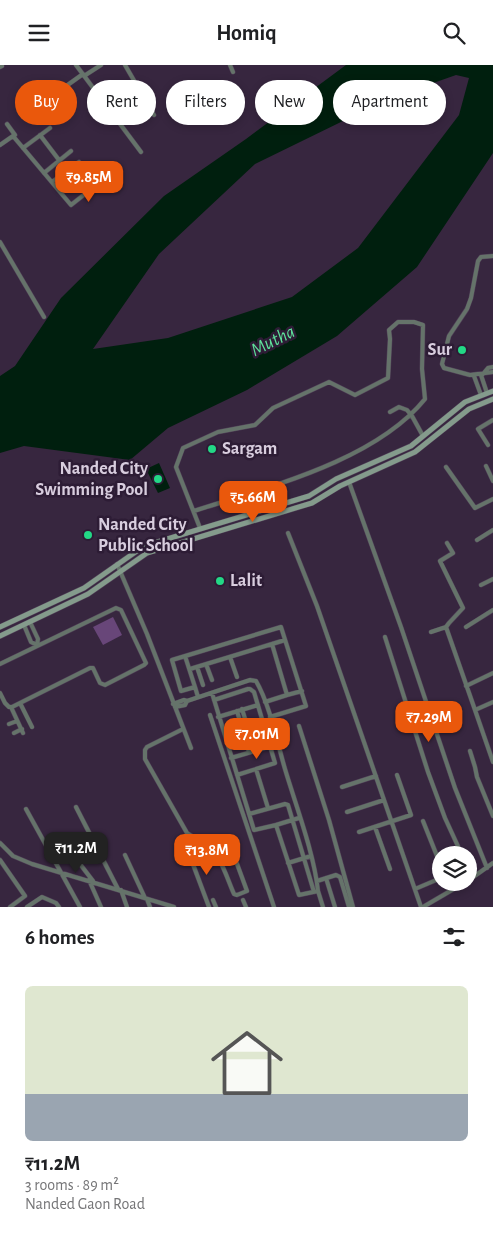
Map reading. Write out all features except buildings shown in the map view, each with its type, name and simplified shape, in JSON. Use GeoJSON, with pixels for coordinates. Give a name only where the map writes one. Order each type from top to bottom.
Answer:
{"type":"FeatureCollection","features":[{"type":"Feature","properties":{"kind":"street"},"geometry":{"type":"LineString","coordinates":[[76,65],[142,152]]}},
{"type":"Feature","properties":{"kind":"street"},"geometry":{"type":"LineString","coordinates":[[77,80],[101,65]]}},
{"type":"Feature","properties":{"kind":"street"},"geometry":{"type":"LineString","coordinates":[[126,65],[134,80]]}},
{"type":"Feature","properties":{"kind":"street"},"geometry":{"type":"LineString","coordinates":[[230,65],[233,72]]}},
{"type":"Feature","properties":{"kind":"street"},"geometry":{"type":"LineString","coordinates":[[7,124],[23,149],[72,205],[95,186]]}},
{"type":"Feature","properties":{"kind":"street"},"geometry":{"type":"LineString","coordinates":[[23,149],[50,128]]}},
{"type":"Feature","properties":{"kind":"street"},"geometry":{"type":"LineString","coordinates":[[40,135],[59,160]]}},
{"type":"Feature","properties":{"kind":"street"},"geometry":{"type":"LineString","coordinates":[[0,145],[13,136]]}},
{"type":"Feature","properties":{"kind":"street"},"geometry":{"type":"LineString","coordinates":[[44,173],[71,151]]}},
{"type":"Feature","properties":{"kind":"street"},"geometry":{"type":"LineString","coordinates":[[52,182],[79,162]]}},
{"type":"Feature","properties":{"kind":"street"},"geometry":{"type":"LineString","coordinates":[[61,193],[85,175]]}},
{"type":"Feature","properties":{"kind":"street"},"geometry":{"type":"LineString","coordinates":[[0,242],[44,317]]}},
{"type":"Feature","properties":{"kind":"street"},"geometry":{"type":"LineString","coordinates":[[493,256],[481,257],[478,261],[471,298],[449,336],[442,364],[444,368],[474,376],[493,372]]}},
{"type":"Feature","properties":{"kind":"street"},"geometry":{"type":"LineString","coordinates":[[194,511],[297,479],[370,445],[412,416],[425,399],[422,369],[423,325],[414,322],[398,322],[389,330],[388,378],[382,382],[356,395],[329,382],[273,408],[255,425],[218,431],[184,448],[176,467],[200,528]]}},
{"type":"Feature","properties":{"kind":"street"},"geometry":{"type":"LineString","coordinates":[[482,375],[493,367]]}},
{"type":"Feature","properties":{"kind":"street"},"geometry":{"type":"LineString","coordinates":[[0,627],[84,588],[144,546],[309,496],[336,479],[405,449],[465,402],[490,392],[482,375]]}},
{"type":"Feature","properties":{"kind":"street"},"geometry":{"type":"LineString","coordinates":[[474,376],[481,395]]}},
{"type":"Feature","properties":{"kind":"street"},"geometry":{"type":"LineString","coordinates":[[0,636],[88,594],[147,553],[312,503],[349,482],[415,452],[469,409],[493,399]]}},
{"type":"Feature","properties":{"kind":"street"},"geometry":{"type":"LineString","coordinates":[[390,412],[399,407],[403,408],[412,416],[423,436]]}},
{"type":"Feature","properties":{"kind":"street"},"geometry":{"type":"LineString","coordinates":[[488,445],[478,429],[493,420]]}},
{"type":"Feature","properties":{"kind":"street"},"geometry":{"type":"LineString","coordinates":[[486,466],[493,481]]}},
{"type":"Feature","properties":{"kind":"street"},"geometry":{"type":"LineString","coordinates":[[446,467],[475,508],[493,499]]}},
{"type":"Feature","properties":{"kind":"street"},"geometry":{"type":"LineString","coordinates":[[349,482],[401,627],[455,789],[487,869]]}},
{"type":"Feature","properties":{"kind":"street"},"geometry":{"type":"LineString","coordinates":[[318,490],[323,497]]}},
{"type":"Feature","properties":{"kind":"street"},"geometry":{"type":"LineString","coordinates":[[477,540],[493,530]]}},
{"type":"Feature","properties":{"kind":"street"},"geometry":{"type":"LineString","coordinates":[[288,533],[317,607],[422,907],[450,891]]}},
{"type":"Feature","properties":{"kind":"street"},"geometry":{"type":"LineString","coordinates":[[432,632],[446,627],[463,608],[440,561],[453,553],[447,543]]}},
{"type":"Feature","properties":{"kind":"street"},"geometry":{"type":"LineString","coordinates":[[117,564],[147,634],[190,748]]}},
{"type":"Feature","properties":{"kind":"street"},"geometry":{"type":"LineString","coordinates":[[481,585],[493,579]]}},
{"type":"Feature","properties":{"kind":"street"},"geometry":{"type":"LineString","coordinates":[[0,664],[118,608],[121,610],[146,663],[105,685],[100,683],[93,668],[90,668],[11,707]]}},
{"type":"Feature","properties":{"kind":"street"},"geometry":{"type":"LineString","coordinates":[[466,627],[493,610]]}},
{"type":"Feature","properties":{"kind":"street"},"geometry":{"type":"LineString","coordinates":[[30,621],[38,639],[37,645]]}},
{"type":"Feature","properties":{"kind":"street"},"geometry":{"type":"LineString","coordinates":[[24,625],[31,642],[37,645]]}},
{"type":"Feature","properties":{"kind":"street"},"geometry":{"type":"LineString","coordinates":[[195,687],[181,691],[172,661],[280,627],[306,706],[270,717]]}},
{"type":"Feature","properties":{"kind":"street"},"geometry":{"type":"LineString","coordinates":[[446,627],[480,725],[491,745],[493,762]]}},
{"type":"Feature","properties":{"kind":"street"},"geometry":{"type":"LineString","coordinates":[[385,637],[428,772],[445,819],[458,846]]}},
{"type":"Feature","properties":{"kind":"street"},"geometry":{"type":"LineString","coordinates":[[190,669],[285,640]]}},
{"type":"Feature","properties":{"kind":"street"},"geometry":{"type":"LineString","coordinates":[[272,644],[287,695]]}},
{"type":"Feature","properties":{"kind":"street"},"geometry":{"type":"LineString","coordinates":[[185,656],[198,697]]}},
{"type":"Feature","properties":{"kind":"street"},"geometry":{"type":"LineString","coordinates":[[230,657],[237,677]]}},
{"type":"Feature","properties":{"kind":"street"},"geometry":{"type":"LineString","coordinates":[[206,664],[212,680]]}},
{"type":"Feature","properties":{"kind":"street"},"geometry":{"type":"LineString","coordinates":[[197,667],[203,685]]}},
{"type":"Feature","properties":{"kind":"street"},"geometry":{"type":"LineString","coordinates":[[466,686],[493,673]]}},
{"type":"Feature","properties":{"kind":"street"},"geometry":{"type":"LineString","coordinates":[[174,705],[184,700],[187,701],[253,680],[256,681],[262,692],[270,717],[311,856],[317,881],[316,891]]}},
{"type":"Feature","properties":{"kind":"street"},"geometry":{"type":"LineString","coordinates":[[214,700],[250,689],[254,692],[258,705],[275,763],[237,775]]}},
{"type":"Feature","properties":{"kind":"street"},"geometry":{"type":"LineString","coordinates":[[265,702],[302,691]]}},
{"type":"Feature","properties":{"kind":"street"},"geometry":{"type":"LineString","coordinates":[[0,693],[5,703],[11,707],[23,731],[14,733]]}},
{"type":"Feature","properties":{"kind":"street"},"geometry":{"type":"LineString","coordinates":[[212,693],[254,831],[300,818]]}},
{"type":"Feature","properties":{"kind":"street"},"geometry":{"type":"LineString","coordinates":[[476,710],[493,702]]}},
{"type":"Feature","properties":{"kind":"street"},"geometry":{"type":"LineString","coordinates":[[20,703],[32,727]]}},
{"type":"Feature","properties":{"kind":"street"},"geometry":{"type":"LineString","coordinates":[[218,717],[258,705]]}},
{"type":"Feature","properties":{"kind":"street"},"geometry":{"type":"LineString","coordinates":[[242,709],[255,751]]}},
{"type":"Feature","properties":{"kind":"street"},"geometry":{"type":"LineString","coordinates":[[237,711],[249,753]]}},
{"type":"Feature","properties":{"kind":"street"},"geometry":{"type":"LineString","coordinates":[[210,715],[274,907]]}},
{"type":"Feature","properties":{"kind":"street"},"geometry":{"type":"LineString","coordinates":[[9,724],[17,721]]}},
{"type":"Feature","properties":{"kind":"street"},"geometry":{"type":"LineString","coordinates":[[299,726],[329,820],[351,907]]}},
{"type":"Feature","properties":{"kind":"street"},"geometry":{"type":"LineString","coordinates":[[183,729],[147,747],[144,750],[145,759],[187,833],[212,848],[216,853],[234,894],[237,895],[247,891],[229,842],[212,848]]}},
{"type":"Feature","properties":{"kind":"street"},"geometry":{"type":"LineString","coordinates":[[231,758],[278,744]]}},
{"type":"Feature","properties":{"kind":"street"},"geometry":{"type":"LineString","coordinates":[[470,751],[476,767],[476,777],[493,816]]}},
{"type":"Feature","properties":{"kind":"street"},"geometry":{"type":"LineString","coordinates":[[256,769],[268,808]]}},
{"type":"Feature","properties":{"kind":"street"},"geometry":{"type":"LineString","coordinates":[[359,832],[411,815],[396,775]]}},
{"type":"Feature","properties":{"kind":"street"},"geometry":{"type":"LineString","coordinates":[[342,787],[376,776]]}},
{"type":"Feature","properties":{"kind":"street"},"geometry":{"type":"LineString","coordinates":[[346,812],[384,800]]}},
{"type":"Feature","properties":{"kind":"street"},"geometry":{"type":"LineString","coordinates":[[249,814],[287,804],[304,858],[323,907]]}},
{"type":"Feature","properties":{"kind":"street"},"geometry":{"type":"LineString","coordinates":[[76,807],[127,907]]}},
{"type":"Feature","properties":{"kind":"street"},"geometry":{"type":"LineString","coordinates":[[26,809],[80,907]]}},
{"type":"Feature","properties":{"kind":"street"},"geometry":{"type":"LineString","coordinates":[[423,821],[433,846]]}},
{"type":"Feature","properties":{"kind":"street"},"geometry":{"type":"LineString","coordinates":[[276,825],[299,895],[316,891]]}},
{"type":"Feature","properties":{"kind":"street"},"geometry":{"type":"LineString","coordinates":[[375,827],[390,869]]}},
{"type":"Feature","properties":{"kind":"street"},"geometry":{"type":"LineString","coordinates":[[0,843],[13,856],[32,864],[174,907]]}},
{"type":"Feature","properties":{"kind":"street"},"geometry":{"type":"LineString","coordinates":[[188,851],[209,907]]}},
{"type":"Feature","properties":{"kind":"street"},"geometry":{"type":"LineString","coordinates":[[125,855],[150,907]]}},
{"type":"Feature","properties":{"kind":"street"},"geometry":{"type":"LineString","coordinates":[[288,863],[311,856]]}},
{"type":"Feature","properties":{"kind":"street"},"geometry":{"type":"LineString","coordinates":[[70,857],[80,863],[91,881],[101,907]]}},
{"type":"Feature","properties":{"kind":"street"},"geometry":{"type":"LineString","coordinates":[[0,860],[25,896],[10,907]]}},
{"type":"Feature","properties":{"kind":"street"},"geometry":{"type":"LineString","coordinates":[[477,875],[493,863]]}},
{"type":"Feature","properties":{"kind":"street"},"geometry":{"type":"LineString","coordinates":[[317,881],[336,875],[340,877],[351,907]]}},
{"type":"Feature","properties":{"kind":"street"},"geometry":{"type":"LineString","coordinates":[[326,879],[335,907]]}},
{"type":"Feature","properties":{"kind":"street"},"geometry":{"type":"LineString","coordinates":[[415,889],[432,882]]}},
{"type":"Feature","properties":{"kind":"street"},"geometry":{"type":"LineString","coordinates":[[27,907],[42,897],[56,903],[58,907]]}},
{"type":"Feature","properties":{"kind":"street"},"geometry":{"type":"LineString","coordinates":[[213,900],[216,907]]}},
{"type":"Feature","properties":{"kind":"street"},"geometry":{"type":"LineString","coordinates":[[243,900],[246,907]]}},
{"type":"Feature","properties":{"kind":"shaded area"},"geometry":{"type":"Polygon","coordinates":[[[113,617],[122,635],[103,645],[93,627],[113,617]]]}},
{"type":"Feature","properties":{"kind":"water","name":"Mutha"},"geometry":{"type":"Polygon","coordinates":[[[346,65],[493,65],[493,153],[417,267],[337,336],[247,390],[168,428],[130,460],[24,446],[0,453],[0,376],[15,366],[61,298],[164,196],[265,125],[323,125],[323,82],[346,65]],[[456,75],[442,80],[333,80],[333,125],[335,125],[255,164],[159,254],[93,349],[168,338],[292,297],[358,248],[459,115],[469,78],[456,75]]]}},
{"type":"Feature","properties":{"kind":"water","name":"Nanded City Swimming Pool"},"geometry":{"type":"Polygon","coordinates":[[[159,463],[170,488],[158,493],[146,469],[159,463]]]}},
{"type":"Feature","properties":{"kind":"place","name":"Sur"},"geometry":{"type":"Point","coordinates":[462,350]}},
{"type":"Feature","properties":{"kind":"place","name":"Sargam"},"geometry":{"type":"Point","coordinates":[212,449]}},
{"type":"Feature","properties":{"kind":"place","name":"Nanded City Swimming Pool"},"geometry":{"type":"Point","coordinates":[158,479]}},
{"type":"Feature","properties":{"kind":"place","name":"Nanded City Public School"},"geometry":{"type":"Point","coordinates":[88,535]}},
{"type":"Feature","properties":{"kind":"place","name":"Lalit"},"geometry":{"type":"Point","coordinates":[220,581]}}]}
